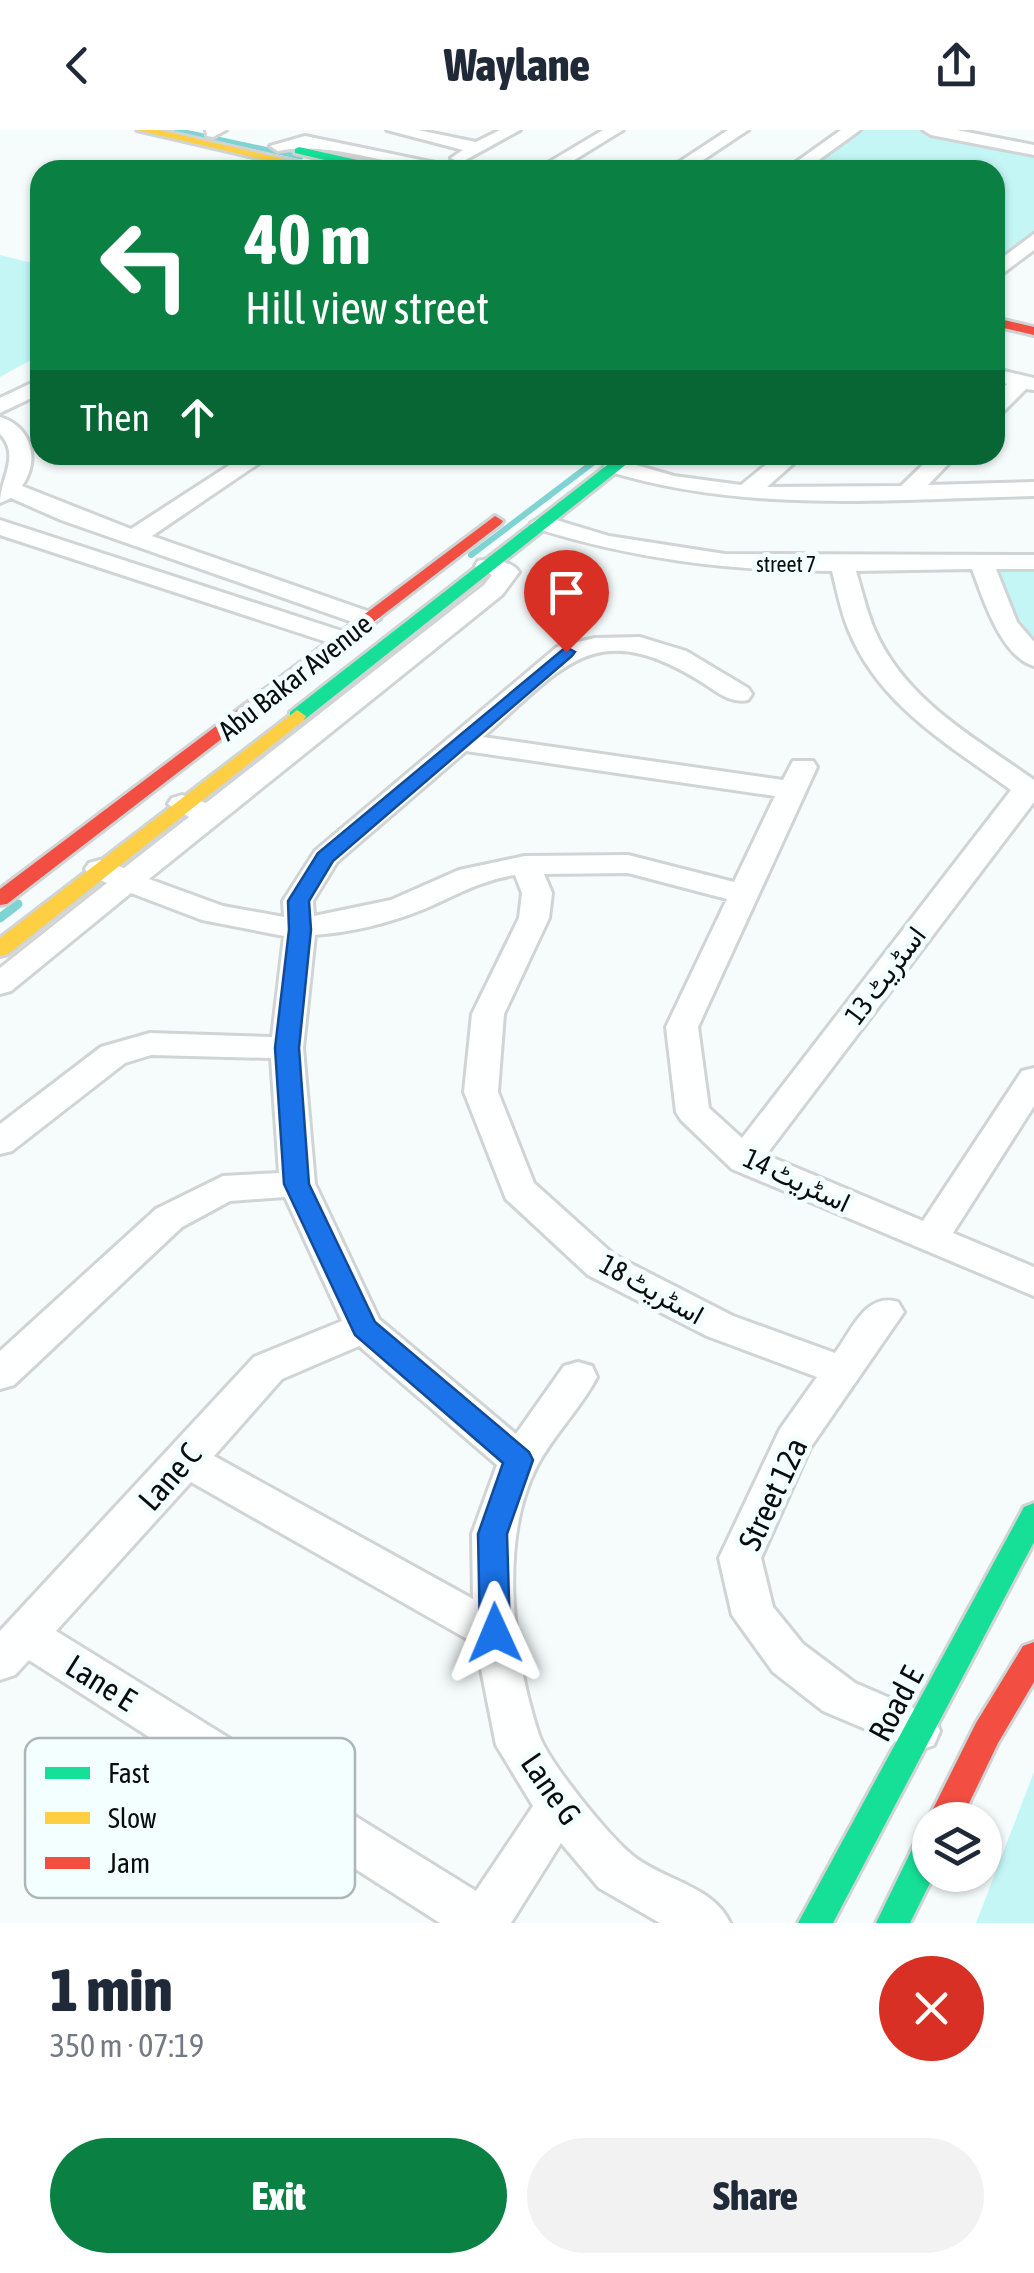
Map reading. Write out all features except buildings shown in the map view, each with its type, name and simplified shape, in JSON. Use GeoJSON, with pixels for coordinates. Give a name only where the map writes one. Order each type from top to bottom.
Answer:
{"type":"FeatureCollection","features":[{"type":"Feature","properties":{"kind":"main road"},"geometry":{"type":"LineString","coordinates":[[143,130],[280,160]]}},
{"type":"Feature","properties":{"kind":"main road"},"geometry":{"type":"LineString","coordinates":[[212,131],[340,160]]}},
{"type":"Feature","properties":{"kind":"main road"},"geometry":{"type":"LineString","coordinates":[[1005,308],[1034,315]]}},
{"type":"Feature","properties":{"kind":"main road"},"geometry":{"type":"LineString","coordinates":[[1005,324],[1034,331]]}},
{"type":"Feature","properties":{"kind":"main road"},"geometry":{"type":"LineString","coordinates":[[487,566],[617,465]]}},
{"type":"Feature","properties":{"kind":"main road","name":"Abu Bakar Avenue"},"geometry":{"type":"LineString","coordinates":[[0,899],[520,502]]}},
{"type":"Feature","properties":{"kind":"main road"},"geometry":{"type":"LineString","coordinates":[[0,949],[114,875]]}},
{"type":"Feature","properties":{"kind":"main road","name":"Road E"},"geometry":{"type":"LineString","coordinates":[[815,1923],[1034,1515]]}},
{"type":"Feature","properties":{"kind":"main road"},"geometry":{"type":"LineString","coordinates":[[953,1802],[1034,1656]]}},
{"type":"Feature","properties":{"kind":"main road"},"geometry":{"type":"LineString","coordinates":[[892,1923],[912,1884]]}},
{"type":"Feature","properties":{"kind":"street"},"geometry":{"type":"LineString","coordinates":[[396,130],[479,148]]}},
{"type":"Feature","properties":{"kind":"street"},"geometry":{"type":"LineString","coordinates":[[459,160],[512,130]]}},
{"type":"Feature","properties":{"kind":"street"},"geometry":{"type":"LineString","coordinates":[[562,160],[615,130]]}},
{"type":"Feature","properties":{"kind":"street"},"geometry":{"type":"LineString","coordinates":[[691,160],[737,130]]}},
{"type":"Feature","properties":{"kind":"street"},"geometry":{"type":"LineString","coordinates":[[808,160],[852,130]]}},
{"type":"Feature","properties":{"kind":"street"},"geometry":{"type":"LineString","coordinates":[[931,130],[1029,145]]}},
{"type":"Feature","properties":{"kind":"street"},"geometry":{"type":"LineString","coordinates":[[278,146],[306,141],[395,160]]}},
{"type":"Feature","properties":{"kind":"street"},"geometry":{"type":"LineString","coordinates":[[1005,260],[1034,240]]}},
{"type":"Feature","properties":{"kind":"street"},"geometry":{"type":"LineString","coordinates":[[0,382],[30,367]]}},
{"type":"Feature","properties":{"kind":"street"},"geometry":{"type":"LineString","coordinates":[[1005,400],[1028,383]]}},
{"type":"Feature","properties":{"kind":"street"},"geometry":{"type":"LineString","coordinates":[[0,407],[30,390]]}},
{"type":"Feature","properties":{"kind":"street"},"geometry":{"type":"LineString","coordinates":[[0,424],[23,447],[23,468],[4,492],[366,618]]}},
{"type":"Feature","properties":{"kind":"street"},"geometry":{"type":"LineString","coordinates":[[134,537],[245,465]]}},
{"type":"Feature","properties":{"kind":"street"},"geometry":{"type":"LineString","coordinates":[[631,465],[674,483],[748,490],[1034,489]]}},
{"type":"Feature","properties":{"kind":"street"},"geometry":{"type":"LineString","coordinates":[[748,490],[779,465]]}},
{"type":"Feature","properties":{"kind":"street"},"geometry":{"type":"LineString","coordinates":[[908,492],[936,465]]}},
{"type":"Feature","properties":{"kind":"street","name":"street 7"},"geometry":{"type":"LineString","coordinates":[[543,522],[595,542],[716,563],[1034,562]]}},
{"type":"Feature","properties":{"kind":"street"},"geometry":{"type":"LineString","coordinates":[[0,527],[342,639]]}},
{"type":"Feature","properties":{"kind":"street"},"geometry":{"type":"LineString","coordinates":[[980,561],[1005,624],[1034,658]]}},
{"type":"Feature","properties":{"kind":"street"},"geometry":{"type":"LineString","coordinates":[[842,564],[861,629],[880,664],[911,706],[1030,791]]}},
{"type":"Feature","properties":{"kind":"street"},"geometry":{"type":"LineString","coordinates":[[0,984],[114,875],[493,590],[507,572],[487,566]]}},
{"type":"Feature","properties":{"kind":"street"},"geometry":{"type":"LineString","coordinates":[[519,1460],[364,1328],[297,1184],[287,1048],[300,930],[298,901],[325,857],[566,652],[630,642],[658,646],[739,694]]}},
{"type":"Feature","properties":{"kind":"street","name":"اسٹریٹ 14"},"geometry":{"type":"LineString","coordinates":[[461,742],[797,779],[682,1027],[693,1112],[744,1160],[1034,1282]]}},
{"type":"Feature","properties":{"kind":"street","name":"اسٹریٹ 13"},"geometry":{"type":"LineString","coordinates":[[744,1160],[1030,791]]}},
{"type":"Feature","properties":{"kind":"street"},"geometry":{"type":"LineString","coordinates":[[114,875],[209,914],[247,924],[300,930],[401,908],[478,874],[526,865],[628,864],[744,894]]}},
{"type":"Feature","properties":{"kind":"street","name":"اسٹریٹ 18"},"geometry":{"type":"LineString","coordinates":[[526,865],[537,893],[534,918],[488,1014],[481,1092],[518,1190],[601,1265],[720,1326],[842,1372]]}},
{"type":"Feature","properties":{"kind":"street"},"geometry":{"type":"LineString","coordinates":[[0,1142],[112,1054],[150,1044],[287,1048]]}},
{"type":"Feature","properties":{"kind":"street"},"geometry":{"type":"LineString","coordinates":[[931,1238],[1034,1080]]}},
{"type":"Feature","properties":{"kind":"street"},"geometry":{"type":"LineString","coordinates":[[7,1357],[170,1218],[223,1189],[297,1184]]}},
{"type":"Feature","properties":{"kind":"street","name":"Street 12a"},"geometry":{"type":"LineString","coordinates":[[885,1312],[794,1440],[740,1558],[753,1615],[788,1658],[839,1697],[918,1730]]}},
{"type":"Feature","properties":{"kind":"street","name":"Lane C"},"geometry":{"type":"LineString","coordinates":[[12,1648],[106,1551],[268,1368],[364,1328]]}},
{"type":"Feature","properties":{"kind":"street","name":"Lane G"},"geometry":{"type":"LineString","coordinates":[[578,1376],[519,1460],[492,1534],[495,1633],[520,1744],[559,1806],[616,1872],[706,1923]]}},
{"type":"Feature","properties":{"kind":"street"},"geometry":{"type":"LineString","coordinates":[[185,1459],[495,1633]]}},
{"type":"Feature","properties":{"kind":"street","name":"Lane E"},"geometry":{"type":"LineString","coordinates":[[12,1648],[166,1738]]}},
{"type":"Feature","properties":{"kind":"street"},"geometry":{"type":"LineString","coordinates":[[483,1923],[559,1806]]}},
{"type":"Feature","properties":{"kind":"street","name":"Lane E"},"geometry":{"type":"LineString","coordinates":[[355,1848],[483,1923]]}},
{"type":"Feature","properties":{"kind":"shaded area"},"geometry":{"type":"Polygon","coordinates":[[[857,130],[926,130],[1034,151],[1034,231],[1005,254],[1005,160],[814,160],[857,130]]]}},
{"type":"Feature","properties":{"kind":"shaded area"},"geometry":{"type":"Polygon","coordinates":[[[0,255],[30,262],[30,360],[0,377],[0,255]]]}},
{"type":"Feature","properties":{"kind":"shaded area"},"geometry":{"type":"Polygon","coordinates":[[[990,565],[1034,565],[1034,648],[1019,630],[990,565]]]}},
{"type":"Feature","properties":{"kind":"shaded area"},"geometry":{"type":"Polygon","coordinates":[[[1034,1772],[1034,1923],[976,1923],[988,1892],[1002,1892],[1002,1855],[1034,1772]]]}},
{"type":"Feature","properties":{"kind":"waterway"},"geometry":{"type":"LineString","coordinates":[[176,130],[301,157]]}},
{"type":"Feature","properties":{"kind":"waterway"},"geometry":{"type":"LineString","coordinates":[[471,555],[590,465]]}},
{"type":"Feature","properties":{"kind":"waterway"},"geometry":{"type":"LineString","coordinates":[[0,918],[18,904]]}},
{"type":"Feature","properties":{"kind":"traffic: fast"},"geometry":{"type":"LineString","coordinates":[[299,151],[339,160]]}},
{"type":"Feature","properties":{"kind":"traffic: fast"},"geometry":{"type":"LineString","coordinates":[[297,716],[617,465]]}},
{"type":"Feature","properties":{"kind":"traffic: fast"},"geometry":{"type":"LineString","coordinates":[[815,1923],[1034,1515]]}},
{"type":"Feature","properties":{"kind":"traffic: fast"},"geometry":{"type":"LineString","coordinates":[[893,1923],[912,1884]]}},
{"type":"Feature","properties":{"kind":"traffic: slow"},"geometry":{"type":"LineString","coordinates":[[143,130],[280,160]]}},
{"type":"Feature","properties":{"kind":"traffic: slow"},"geometry":{"type":"LineString","coordinates":[[0,949],[297,716]]}},
{"type":"Feature","properties":{"kind":"traffic: jam"},"geometry":{"type":"LineString","coordinates":[[1005,324],[1034,331]]}},
{"type":"Feature","properties":{"kind":"traffic: jam"},"geometry":{"type":"LineString","coordinates":[[0,899],[495,521]]}},
{"type":"Feature","properties":{"kind":"traffic: jam"},"geometry":{"type":"LineString","coordinates":[[953,1802],[987,1733],[1034,1655]]}},
{"type":"Feature","properties":{"kind":"route"},"geometry":{"type":"LineString","coordinates":[[495,1633],[492,1534],[519,1460],[364,1328],[297,1184],[287,1048],[300,930],[298,901],[325,857],[566,652]]}}]}
